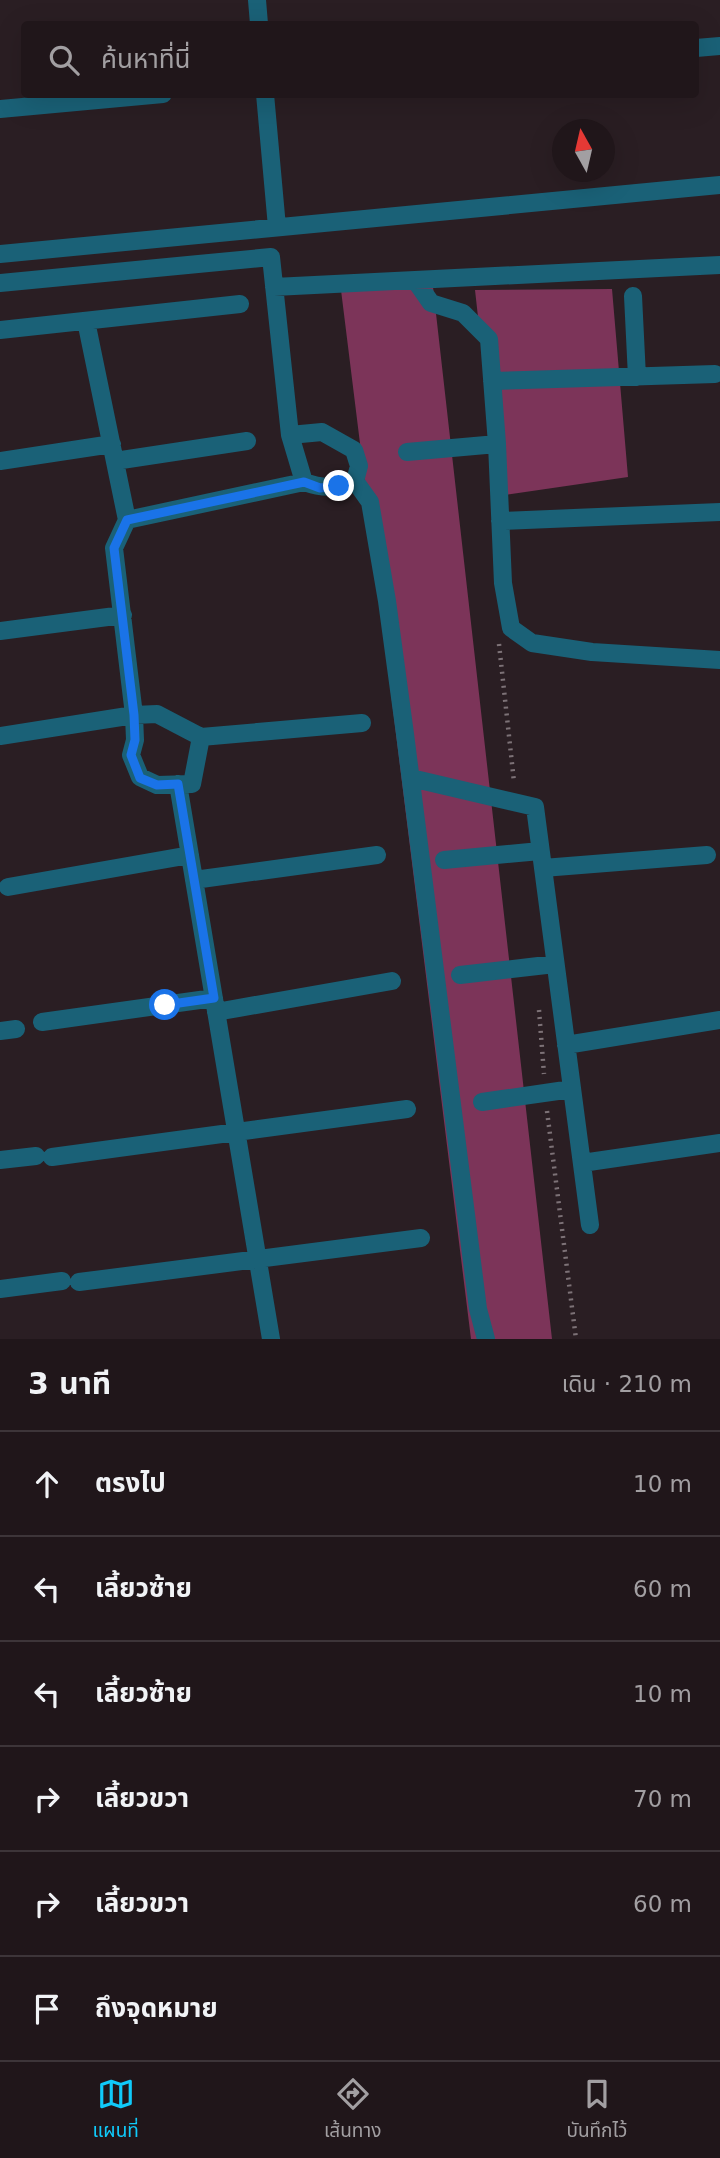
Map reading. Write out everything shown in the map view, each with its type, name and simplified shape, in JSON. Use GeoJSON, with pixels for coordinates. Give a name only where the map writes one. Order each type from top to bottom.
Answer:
{"type":"FeatureCollection","features":[{"type":"Feature","properties":{"kind":"street"},"geometry":{"type":"LineString","coordinates":[[257,0],[259,21]]}},
{"type":"Feature","properties":{"kind":"street"},"geometry":{"type":"LineString","coordinates":[[699,48],[720,46]]}},
{"type":"Feature","properties":{"kind":"street"},"geometry":{"type":"LineString","coordinates":[[0,109],[120,98]]}},
{"type":"Feature","properties":{"kind":"street"},"geometry":{"type":"LineString","coordinates":[[265,98],[277,227]]}},
{"type":"Feature","properties":{"kind":"street"},"geometry":{"type":"LineString","coordinates":[[0,254],[720,185]]}},
{"type":"Feature","properties":{"kind":"street"},"geometry":{"type":"LineString","coordinates":[[0,283],[271,257],[290,435],[304,482]]}},
{"type":"Feature","properties":{"kind":"street"},"geometry":{"type":"LineString","coordinates":[[274,287],[720,265]]}},
{"type":"Feature","properties":{"kind":"street"},"geometry":{"type":"LineString","coordinates":[[415,280],[431,303],[463,313],[489,339],[503,583],[512,628],[532,643],[592,652],[720,660]]}},
{"type":"Feature","properties":{"kind":"street"},"geometry":{"type":"LineString","coordinates":[[633,296],[638,377]]}},
{"type":"Feature","properties":{"kind":"street"},"geometry":{"type":"LineString","coordinates":[[0,330],[240,304]]}},
{"type":"Feature","properties":{"kind":"street"},"geometry":{"type":"LineString","coordinates":[[86,321],[127,520],[114,548],[134,715],[135,740],[131,755],[140,778],[157,785],[192,784],[201,737]]}},
{"type":"Feature","properties":{"kind":"street"},"geometry":{"type":"LineString","coordinates":[[492,381],[715,374]]}},
{"type":"Feature","properties":{"kind":"street"},"geometry":{"type":"LineString","coordinates":[[290,435],[322,432],[354,450],[359,466],[355,481]]}},
{"type":"Feature","properties":{"kind":"street"},"geometry":{"type":"LineString","coordinates":[[0,461],[247,441]]}},
{"type":"Feature","properties":{"kind":"street"},"geometry":{"type":"LineString","coordinates":[[407,452],[497,444]]}},
{"type":"Feature","properties":{"kind":"street"},"geometry":{"type":"LineString","coordinates":[[127,520],[304,482],[320,488],[355,481]]}},
{"type":"Feature","properties":{"kind":"street"},"geometry":{"type":"LineString","coordinates":[[355,481],[370,502],[387,601],[478,1309],[486,1339]]}},
{"type":"Feature","properties":{"kind":"street"},"geometry":{"type":"LineString","coordinates":[[500,521],[720,512]]}},
{"type":"Feature","properties":{"kind":"street"},"geometry":{"type":"LineString","coordinates":[[0,631],[122,615]]}},
{"type":"Feature","properties":{"kind":"street"},"geometry":{"type":"LineString","coordinates":[[0,736],[134,715],[157,714],[201,737],[362,723]]}},
{"type":"Feature","properties":{"kind":"street"},"geometry":{"type":"LineString","coordinates":[[411,778],[535,807],[590,1225]]}},
{"type":"Feature","properties":{"kind":"street"},"geometry":{"type":"LineString","coordinates":[[178,784],[271,1339]]}},
{"type":"Feature","properties":{"kind":"street"},"geometry":{"type":"LineString","coordinates":[[8,887],[190,855]]}},
{"type":"Feature","properties":{"kind":"street"},"geometry":{"type":"LineString","coordinates":[[194,880],[377,855]]}},
{"type":"Feature","properties":{"kind":"street"},"geometry":{"type":"LineString","coordinates":[[444,860],[707,855]]}},
{"type":"Feature","properties":{"kind":"street"},"geometry":{"type":"LineString","coordinates":[[460,975],[555,964]]}},
{"type":"Feature","properties":{"kind":"street"},"geometry":{"type":"LineString","coordinates":[[42,1021],[215,1005],[392,982]]}},
{"type":"Feature","properties":{"kind":"street"},"geometry":{"type":"LineString","coordinates":[[566,1045],[720,1020]]}},
{"type":"Feature","properties":{"kind":"street"},"geometry":{"type":"LineString","coordinates":[[482,1102],[572,1089]]}},
{"type":"Feature","properties":{"kind":"street"},"geometry":{"type":"LineString","coordinates":[[0,1160],[44,1157],[407,1109]]}},
{"type":"Feature","properties":{"kind":"street"},"geometry":{"type":"LineString","coordinates":[[582,1163],[720,1143]]}},
{"type":"Feature","properties":{"kind":"street"},"geometry":{"type":"LineString","coordinates":[[0,1289],[421,1238]]}},
{"type":"Feature","properties":{"kind":"shaded area"},"geometry":{"type":"Polygon","coordinates":[[[433,287],[552,1339],[471,1339],[341,290],[433,287]]]}},
{"type":"Feature","properties":{"kind":"shaded area"},"geometry":{"type":"Polygon","coordinates":[[[612,289],[628,477],[498,496],[475,290],[612,289]]]}},
{"type":"Feature","properties":{"kind":"route"},"geometry":{"type":"LineString","coordinates":[[165,1005],[214,998],[178,784],[157,785],[140,778],[131,755],[135,740],[134,715],[114,548],[127,520],[304,482],[320,488],[339,486]]}}]}
